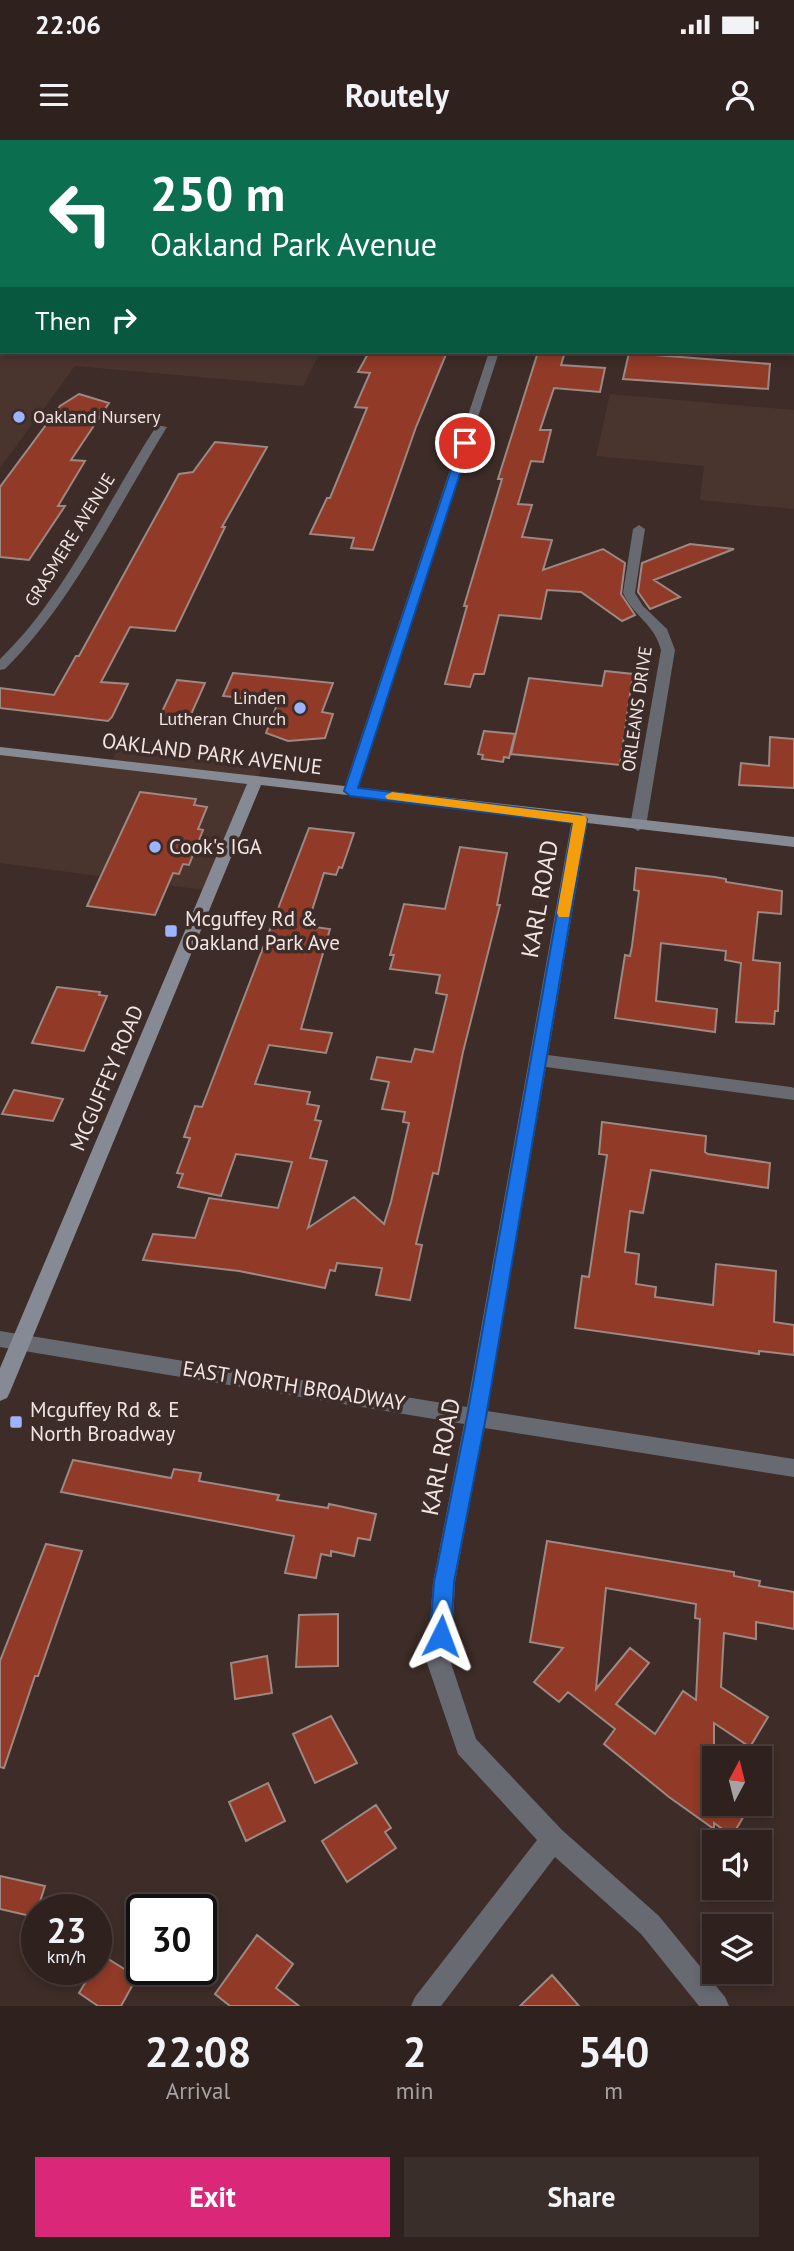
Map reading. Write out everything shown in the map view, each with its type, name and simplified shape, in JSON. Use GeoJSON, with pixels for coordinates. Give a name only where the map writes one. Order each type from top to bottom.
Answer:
{"type":"FeatureCollection","features":[{"type":"Feature","properties":{"kind":"main road","name":"OAKLAND PARK AVENUE"},"geometry":{"type":"LineString","coordinates":[[0,751],[794,842]]}},
{"type":"Feature","properties":{"kind":"main road","name":"MCGUFFEY ROAD"},"geometry":{"type":"LineString","coordinates":[[0,1392],[256,781]]}},
{"type":"Feature","properties":{"kind":"street"},"geometry":{"type":"LineString","coordinates":[[350,791],[493,354]]}},
{"type":"Feature","properties":{"kind":"street","name":"GRASMERE AVENUE"},"geometry":{"type":"LineString","coordinates":[[0,666],[26,641],[56,599],[161,427]]}},
{"type":"Feature","properties":{"kind":"street","name":"ORLEANS DRIVE"},"geometry":{"type":"LineString","coordinates":[[638,826],[668,650],[664,629],[633,603],[629,593],[639,529]]}},
{"type":"Feature","properties":{"kind":"street","name":"KARL ROAD"},"geometry":{"type":"LineString","coordinates":[[580,819],[476,1417],[444,1582],[439,1663],[466,1746],[553,1839],[650,1925],[716,2006]]}},
{"type":"Feature","properties":{"kind":"street"},"geometry":{"type":"LineString","coordinates":[[538,1060],[793,1094]]}},
{"type":"Feature","properties":{"kind":"street","name":"EAST NORTH BROADWAY"},"geometry":{"type":"LineString","coordinates":[[0,1339],[526,1427],[794,1468]]}},
{"type":"Feature","properties":{"kind":"street"},"geometry":{"type":"LineString","coordinates":[[424,2006],[553,1839]]}},
{"type":"Feature","properties":{"kind":"shaded area"},"geometry":{"type":"Polygon","coordinates":[[[0,354],[319,354],[303,386],[75,366],[0,468],[0,354]]]}},
{"type":"Feature","properties":{"kind":"shaded area"},"geometry":{"type":"Polygon","coordinates":[[[610,394],[794,410],[794,509],[700,500],[704,466],[596,456],[610,394]]]}},
{"type":"Feature","properties":{"kind":"shaded area"},"geometry":{"type":"Polygon","coordinates":[[[0,751],[110,764],[117,751],[262,768],[211,891],[0,863],[0,751]]]}},
{"type":"Feature","properties":{"kind":"building"},"geometry":{"type":"Polygon","coordinates":[[[368,354],[446,354],[416,427],[373,550],[351,548],[354,538],[310,534],[327,498],[330,498],[367,408],[355,407],[370,373],[358,372],[368,354]]]}},
{"type":"Feature","properties":{"kind":"building"},"geometry":{"type":"Polygon","coordinates":[[[537,354],[564,354],[561,365],[605,368],[600,392],[554,388],[540,430],[551,430],[543,462],[531,461],[518,504],[532,505],[522,537],[552,540],[543,570],[603,549],[625,563],[621,594],[635,615],[622,621],[581,592],[547,590],[541,619],[499,615],[484,674],[474,674],[470,687],[445,684],[467,606],[464,606],[502,479],[498,479],[537,354]]]}},
{"type":"Feature","properties":{"kind":"building"},"geometry":{"type":"Polygon","coordinates":[[[629,354],[770,364],[768,389],[623,379],[629,354]]]}},
{"type":"Feature","properties":{"kind":"building"},"geometry":{"type":"Polygon","coordinates":[[[79,394],[109,403],[71,460],[85,461],[58,506],[65,506],[29,560],[0,557],[0,487],[60,406],[79,394]]]}},
{"type":"Feature","properties":{"kind":"building"},"geometry":{"type":"Polygon","coordinates":[[[215,442],[267,447],[222,527],[225,527],[175,631],[130,627],[101,682],[128,684],[112,717],[108,721],[0,708],[0,688],[54,695],[76,656],[79,656],[179,474],[193,472],[215,442]]]}},
{"type":"Feature","properties":{"kind":"building"},"geometry":{"type":"Polygon","coordinates":[[[690,544],[734,549],[654,580],[680,597],[650,609],[638,592],[642,563],[690,544]]]}},
{"type":"Feature","properties":{"kind":"building"},"geometry":{"type":"Polygon","coordinates":[[[605,671],[633,674],[620,765],[511,754],[529,678],[602,686],[605,671]]]}},
{"type":"Feature","properties":{"kind":"building","name":"Linden Lutheran Church"},"geometry":{"type":"Polygon","coordinates":[[[233,673],[333,683],[322,712],[333,714],[325,738],[288,741],[266,733],[278,702],[223,696],[233,673]]]}},
{"type":"Feature","properties":{"kind":"building"},"geometry":{"type":"Polygon","coordinates":[[[177,680],[205,683],[189,719],[160,716],[177,680]]]}},
{"type":"Feature","properties":{"kind":"building"},"geometry":{"type":"Polygon","coordinates":[[[484,731],[515,734],[509,758],[504,757],[503,762],[482,759],[483,755],[478,754],[484,731]]]}},
{"type":"Feature","properties":{"kind":"building"},"geometry":{"type":"Polygon","coordinates":[[[770,737],[794,739],[794,788],[739,785],[741,763],[769,766],[770,737]]]}},
{"type":"Feature","properties":{"kind":"building","name":"Cook's IGA"},"geometry":{"type":"Polygon","coordinates":[[[140,792],[196,799],[194,805],[207,807],[198,829],[203,830],[189,865],[183,864],[179,874],[173,873],[155,915],[87,906],[140,792]]]}},
{"type":"Feature","properties":{"kind":"building"},"geometry":{"type":"Polygon","coordinates":[[[309,828],[354,833],[342,868],[339,867],[336,875],[324,873],[307,926],[330,929],[301,1029],[332,1033],[326,1053],[269,1045],[255,1084],[310,1092],[307,1104],[319,1106],[315,1120],[321,1121],[310,1158],[327,1161],[308,1228],[354,1197],[384,1224],[391,1202],[409,1123],[403,1122],[405,1112],[382,1109],[389,1082],[371,1079],[377,1057],[411,1062],[415,1049],[433,1052],[447,995],[436,993],[440,975],[390,969],[394,955],[390,955],[404,904],[445,909],[460,847],[507,853],[497,905],[500,905],[463,1052],[438,1174],[433,1173],[416,1244],[422,1245],[410,1300],[376,1295],[382,1268],[337,1263],[335,1271],[330,1270],[325,1288],[239,1271],[143,1260],[153,1234],[195,1238],[209,1198],[278,1208],[292,1162],[236,1154],[221,1196],[178,1187],[183,1174],[177,1173],[190,1138],[184,1137],[195,1106],[202,1107],[309,828]]]}},
{"type":"Feature","properties":{"kind":"building"},"geometry":{"type":"Polygon","coordinates":[[[636,868],[715,877],[726,879],[726,882],[782,891],[781,914],[758,912],[753,960],[780,963],[778,1011],[775,1011],[774,1024],[736,1022],[741,963],[725,960],[726,951],[661,943],[656,1001],[717,1009],[715,1032],[615,1018],[625,955],[630,956],[632,946],[639,891],[634,890],[636,868]]]}},
{"type":"Feature","properties":{"kind":"building"},"geometry":{"type":"Polygon","coordinates":[[[57,987],[100,992],[99,995],[107,996],[84,1051],[32,1043],[57,987]]]}},
{"type":"Feature","properties":{"kind":"building"},"geometry":{"type":"Polygon","coordinates":[[[14,1090],[63,1099],[53,1121],[2,1114],[14,1090]]]}},
{"type":"Feature","properties":{"kind":"building"},"geometry":{"type":"Polygon","coordinates":[[[602,1122],[706,1136],[705,1152],[708,1154],[770,1163],[768,1188],[651,1170],[643,1213],[630,1211],[625,1252],[639,1254],[636,1284],[656,1287],[655,1297],[713,1305],[716,1264],[776,1271],[774,1322],[794,1325],[794,1355],[759,1351],[759,1354],[575,1328],[582,1276],[589,1277],[607,1155],[599,1154],[602,1122]]]}},
{"type":"Feature","properties":{"kind":"building"},"geometry":{"type":"Polygon","coordinates":[[[73,1460],[171,1478],[174,1469],[201,1473],[199,1481],[279,1495],[277,1500],[328,1508],[329,1504],[376,1514],[370,1540],[358,1538],[354,1556],[331,1551],[331,1556],[321,1554],[316,1578],[285,1573],[294,1536],[61,1492],[73,1460]]]}},
{"type":"Feature","properties":{"kind":"building"},"geometry":{"type":"Polygon","coordinates":[[[547,1541],[734,1572],[734,1576],[760,1581],[759,1586],[794,1592],[794,1629],[756,1622],[756,1639],[724,1633],[721,1687],[768,1717],[751,1746],[714,1723],[714,1746],[702,1746],[702,1816],[744,1816],[736,1830],[724,1830],[714,1823],[714,1829],[669,1797],[604,1744],[615,1729],[568,1692],[559,1702],[534,1682],[563,1648],[530,1642],[547,1541]],[[606,1588],[596,1689],[630,1648],[649,1663],[616,1704],[655,1734],[683,1691],[696,1700],[700,1619],[695,1618],[696,1604],[606,1588]]]}},
{"type":"Feature","properties":{"kind":"building"},"geometry":{"type":"Polygon","coordinates":[[[46,1544],[82,1551],[4,1768],[0,1767],[0,1661],[46,1544]]]}},
{"type":"Feature","properties":{"kind":"building"},"geometry":{"type":"Polygon","coordinates":[[[338,1614],[338,1666],[296,1667],[299,1615],[338,1614]]]}},
{"type":"Feature","properties":{"kind":"building"},"geometry":{"type":"Polygon","coordinates":[[[267,1656],[272,1693],[235,1699],[231,1663],[267,1656]]]}},
{"type":"Feature","properties":{"kind":"building"},"geometry":{"type":"Polygon","coordinates":[[[331,1716],[357,1763],[315,1783],[293,1734],[331,1716]]]}},
{"type":"Feature","properties":{"kind":"building"},"geometry":{"type":"Polygon","coordinates":[[[268,1783],[285,1821],[246,1841],[229,1802],[268,1783]]]}},
{"type":"Feature","properties":{"kind":"building"},"geometry":{"type":"Polygon","coordinates":[[[376,1805],[391,1828],[385,1832],[396,1848],[347,1882],[322,1841],[376,1805]]]}},
{"type":"Feature","properties":{"kind":"building"},"geometry":{"type":"Polygon","coordinates":[[[0,1876],[45,1886],[42,1894],[21,1894],[21,1914],[0,1909],[0,1876]]]}},
{"type":"Feature","properties":{"kind":"building"},"geometry":{"type":"Polygon","coordinates":[[[257,1935],[293,1964],[276,1988],[299,2006],[230,2006],[215,1994],[257,1935]]]}},
{"type":"Feature","properties":{"kind":"building"},"geometry":{"type":"Polygon","coordinates":[[[112,1961],[126,1970],[126,1985],[133,1985],[121,2006],[98,2006],[79,1993],[84,1985],[112,1985],[112,1961]]]}},
{"type":"Feature","properties":{"kind":"building"},"geometry":{"type":"Polygon","coordinates":[[[552,1975],[579,2006],[520,2006],[552,1975]]]}},
{"type":"Feature","properties":{"kind":"slow traffic"},"geometry":{"type":"LineString","coordinates":[[392,796],[580,819],[564,913]]}},
{"type":"Feature","properties":{"kind":"place","name":"Oakland Nursery"},"geometry":{"type":"Point","coordinates":[19,417]}},
{"type":"Feature","properties":{"kind":"place","name":"Linden Lutheran Church"},"geometry":{"type":"Point","coordinates":[300,708]}},
{"type":"Feature","properties":{"kind":"place","name":"Cook's IGA"},"geometry":{"type":"Point","coordinates":[155,847]}},
{"type":"Feature","properties":{"kind":"place","name":"Mcguffey Rd & Oakland Park Ave"},"geometry":{"type":"Point","coordinates":[171,931]}},
{"type":"Feature","properties":{"kind":"place","name":"Mcguffey Rd & E North Broadway"},"geometry":{"type":"Point","coordinates":[16,1422]}},
{"type":"Feature","properties":{"kind":"route"},"geometry":{"type":"LineString","coordinates":[[441,1636],[444,1582],[476,1417],[580,819],[350,791],[465,443]]}}]}
